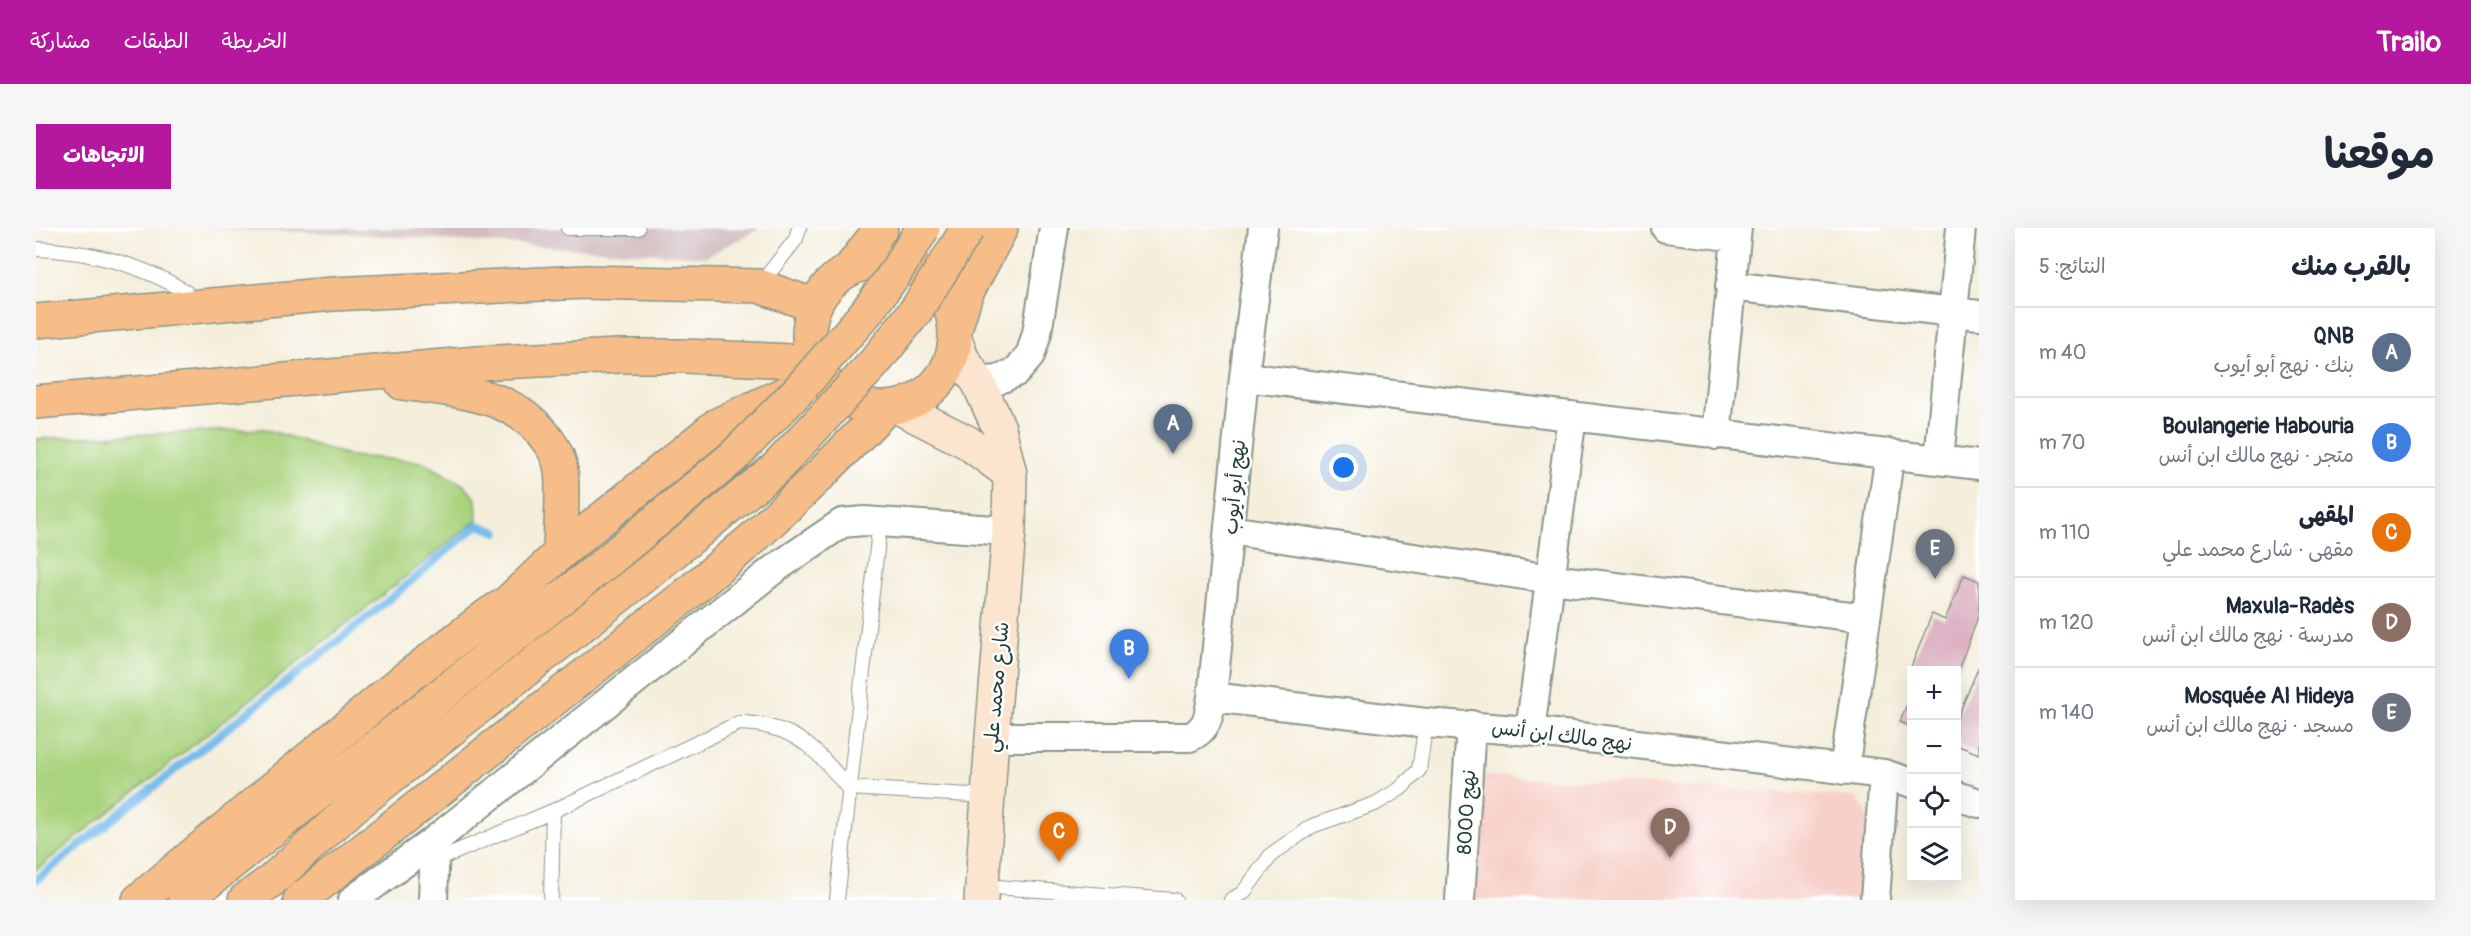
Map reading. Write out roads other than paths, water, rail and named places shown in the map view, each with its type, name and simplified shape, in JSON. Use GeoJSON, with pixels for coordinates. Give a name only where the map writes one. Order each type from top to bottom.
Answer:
{"type":"FeatureCollection","features":[{"type":"Feature","properties":{"kind":"highway"},"geometry":{"type":"LineString","coordinates":[[849,270],[881,228]]}},
{"type":"Feature","properties":{"kind":"highway"},"geometry":{"type":"LineString","coordinates":[[185,900],[733,457],[797,392],[865,314],[893,276],[923,228]]}},
{"type":"Feature","properties":{"kind":"highway"},"geometry":{"type":"LineString","coordinates":[[245,900],[271,880],[353,807],[775,470],[875,362],[917,309],[968,228]]}},
{"type":"Feature","properties":{"kind":"highway"},"geometry":{"type":"LineString","coordinates":[[955,334],[950,309],[940,291],[926,277],[908,267],[888,262],[868,263],[849,270],[832,282],[813,305],[809,345],[818,369],[834,391],[850,401],[868,407],[892,407],[920,398],[938,383],[950,362],[966,294],[1001,228]]}},
{"type":"Feature","properties":{"kind":"highway"},"geometry":{"type":"LineString","coordinates":[[36,321],[344,293],[585,282],[759,285],[813,305]]}},
{"type":"Feature","properties":{"kind":"highway"},"geometry":{"type":"LineString","coordinates":[[36,402],[478,363],[619,356],[684,356],[818,369]]}},
{"type":"Feature","properties":{"kind":"highway"},"geometry":{"type":"LineString","coordinates":[[140,900],[401,682],[507,603],[560,554],[717,425],[818,369]]}},
{"type":"Feature","properties":{"kind":"highway"},"geometry":{"type":"LineString","coordinates":[[304,380],[383,380],[487,397],[516,408],[543,433],[556,452],[561,470],[560,554]]}},
{"type":"Feature","properties":{"kind":"highway"},"geometry":{"type":"LineString","coordinates":[[300,900],[686,595],[760,532],[892,407]]}},
{"type":"Feature","properties":{"kind":"main road","name":"شارع محمد علي"},"geometry":{"type":"LineString","coordinates":[[955,334],[962,358],[978,382],[999,428],[1010,474],[1009,531],[982,893]]}},
{"type":"Feature","properties":{"kind":"main road"},"geometry":{"type":"LineString","coordinates":[[892,407],[967,442],[1010,474]]}},
{"type":"Feature","properties":{"kind":"street"},"geometry":{"type":"LineString","coordinates":[[978,382],[998,380],[1017,372],[1030,356],[1037,333],[1054,228]]}},
{"type":"Feature","properties":{"kind":"street","name":"نهج أبو أيوب"},"geometry":{"type":"LineString","coordinates":[[992,737],[1190,737],[1204,729],[1208,721],[1212,697],[1245,376],[1263,228]]}},
{"type":"Feature","properties":{"kind":"street"},"geometry":{"type":"LineString","coordinates":[[1666,228],[1736,233],[1716,435]]}},
{"type":"Feature","properties":{"kind":"street"},"geometry":{"type":"LineString","coordinates":[[1939,460],[1966,313],[1961,228]]}},
{"type":"Feature","properties":{"kind":"street"},"geometry":{"type":"LineString","coordinates":[[1730,286],[1966,313]]}},
{"type":"Feature","properties":{"kind":"street"},"geometry":{"type":"LineString","coordinates":[[1245,376],[1716,435],[1890,453],[1979,465]]}},
{"type":"Feature","properties":{"kind":"street"},"geometry":{"type":"LineString","coordinates":[[1530,731],[1572,416]]}},
{"type":"Feature","properties":{"kind":"street"},"geometry":{"type":"LineString","coordinates":[[1844,770],[1890,453]]}},
{"type":"Feature","properties":{"kind":"street"},"geometry":{"type":"LineString","coordinates":[[353,900],[435,850],[773,570],[842,523],[864,521],[1009,531]]}},
{"type":"Feature","properties":{"kind":"street"},"geometry":{"type":"LineString","coordinates":[[1230,530],[1551,579],[1866,618]]}},
{"type":"Feature","properties":{"kind":"street","name":"نهج مالك ابن أنس"},"geometry":{"type":"LineString","coordinates":[[1212,697],[1426,723],[1530,731],[1884,774],[1907,782]]}},
{"type":"Feature","properties":{"kind":"street","name":"نهج 8000"},"geometry":{"type":"LineString","coordinates":[[1460,900],[1471,725]]}},
{"type":"Feature","properties":{"kind":"street"},"geometry":{"type":"LineString","coordinates":[[1875,900],[1884,774]]}},
{"type":"Feature","properties":{"kind":"street"},"geometry":{"type":"LineString","coordinates":[[1961,798],[1979,803]]}},
{"type":"Feature","properties":{"kind":"street"},"geometry":{"type":"LineString","coordinates":[[433,900],[435,850]]}},
{"type":"Feature","properties":{"kind":"lane"},"geometry":{"type":"LineString","coordinates":[[568,228],[638,228]]}},
{"type":"Feature","properties":{"kind":"lane"},"geometry":{"type":"LineString","coordinates":[[759,285],[796,239],[799,228]]}},
{"type":"Feature","properties":{"kind":"lane"},"geometry":{"type":"LineString","coordinates":[[36,249],[90,255],[163,278],[186,292],[187,308]]}},
{"type":"Feature","properties":{"kind":"lane"},"geometry":{"type":"LineString","coordinates":[[837,900],[880,522]]}},
{"type":"Feature","properties":{"kind":"lane"},"geometry":{"type":"LineString","coordinates":[[435,850],[553,811],[739,723],[761,724],[796,736],[821,755],[849,788],[988,796]]}},
{"type":"Feature","properties":{"kind":"lane"},"geometry":{"type":"LineString","coordinates":[[1231,900],[1243,893],[1272,854],[1312,826],[1375,804],[1400,789],[1419,770],[1426,723]]}},
{"type":"Feature","properties":{"kind":"lane"},"geometry":{"type":"LineString","coordinates":[[551,900],[553,811]]}},
{"type":"Feature","properties":{"kind":"lane"},"geometry":{"type":"LineString","coordinates":[[982,893],[1176,900]]}},
{"type":"Feature","properties":{"kind":"waterway"},"geometry":{"type":"LineString","coordinates":[[36,880],[368,617],[478,525],[497,532]]}},
{"type":"Feature","properties":{"kind":"place","name":"QNB"},"geometry":{"type":"Point","coordinates":[1173,454]}},
{"type":"Feature","properties":{"kind":"place","name":"Mosquée Al Hideya"},"geometry":{"type":"Point","coordinates":[1935,579]}},
{"type":"Feature","properties":{"kind":"place","name":"Boulangerie Habouria"},"geometry":{"type":"Point","coordinates":[1129,679]}},
{"type":"Feature","properties":{"kind":"place","name":"Maxula-Radès"},"geometry":{"type":"Point","coordinates":[1670,858]}},
{"type":"Feature","properties":{"kind":"place","name":"المقهى"},"geometry":{"type":"Point","coordinates":[1059,862]}}]}
